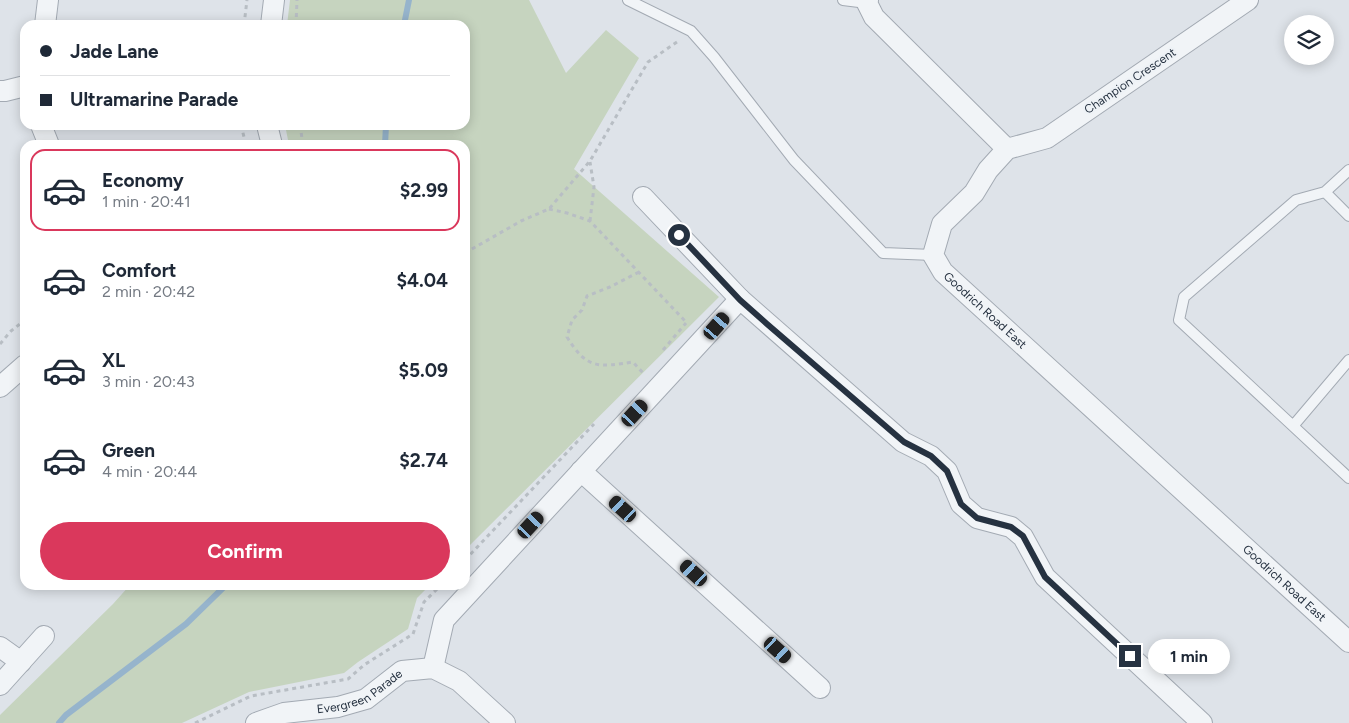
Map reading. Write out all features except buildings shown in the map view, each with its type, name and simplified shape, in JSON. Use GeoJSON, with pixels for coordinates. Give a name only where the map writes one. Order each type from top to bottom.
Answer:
{"type":"FeatureCollection","features":[{"type":"Feature","properties":{"kind":"street"},"geometry":{"type":"LineString","coordinates":[[46,20],[48,0]]}},
{"type":"Feature","properties":{"kind":"street"},"geometry":{"type":"LineString","coordinates":[[272,20],[274,0]]}},
{"type":"Feature","properties":{"kind":"street","name":"Champion Crescent"},"geometry":{"type":"LineString","coordinates":[[1007,149],[1047,138],[1248,0]]}},
{"type":"Feature","properties":{"kind":"street"},"geometry":{"type":"LineString","coordinates":[[868,2],[874,17],[1007,149],[988,170],[974,193],[942,224],[933,254]]}},
{"type":"Feature","properties":{"kind":"street"},"geometry":{"type":"LineString","coordinates":[[0,91],[20,87]]}},
{"type":"Feature","properties":{"kind":"street"},"geometry":{"type":"LineString","coordinates":[[643,197],[740,300],[904,442],[931,456],[947,471],[961,504],[977,518],[1011,527],[1023,536],[1045,577],[1202,723]]}},
{"type":"Feature","properties":{"kind":"street","name":"Goodrich Road East"},"geometry":{"type":"LineString","coordinates":[[933,254],[943,272],[1349,642]]}},
{"type":"Feature","properties":{"kind":"street"},"geometry":{"type":"LineString","coordinates":[[505,723],[459,680],[433,668],[444,620],[740,300]]}},
{"type":"Feature","properties":{"kind":"street"},"geometry":{"type":"LineString","coordinates":[[0,387],[20,369]]}},
{"type":"Feature","properties":{"kind":"street"},"geometry":{"type":"LineString","coordinates":[[581,471],[820,688]]}},
{"type":"Feature","properties":{"kind":"street"},"geometry":{"type":"LineString","coordinates":[[0,685],[44,636]]}},
{"type":"Feature","properties":{"kind":"street"},"geometry":{"type":"LineString","coordinates":[[0,647],[21,662]]}},
{"type":"Feature","properties":{"kind":"street","name":"Evergreen Parade"},"geometry":{"type":"LineString","coordinates":[[256,723],[284,713],[338,707],[366,699],[402,671],[433,668]]}},
{"type":"Feature","properties":{"kind":"lane"},"geometry":{"type":"LineString","coordinates":[[628,0],[692,31],[794,160],[883,253],[933,254]]}},
{"type":"Feature","properties":{"kind":"lane"},"geometry":{"type":"LineString","coordinates":[[843,0],[868,2]]}},
{"type":"Feature","properties":{"kind":"lane"},"geometry":{"type":"LineString","coordinates":[[1349,170],[1325,192],[1296,200],[1184,297],[1179,320],[1349,478]]}},
{"type":"Feature","properties":{"kind":"lane"},"geometry":{"type":"LineString","coordinates":[[1325,192],[1349,216]]}},
{"type":"Feature","properties":{"kind":"lane"},"geometry":{"type":"LineString","coordinates":[[1293,426],[1349,360]]}},
{"type":"Feature","properties":{"kind":"path"},"geometry":{"type":"LineString","coordinates":[[245,20],[247,0]]}},
{"type":"Feature","properties":{"kind":"path"},"geometry":{"type":"LineString","coordinates":[[296,20],[297,0]]}},
{"type":"Feature","properties":{"kind":"path"},"geometry":{"type":"LineString","coordinates":[[470,251],[521,221],[549,209],[590,161],[648,62],[692,31]]}},
{"type":"Feature","properties":{"kind":"path"},"geometry":{"type":"LineString","coordinates":[[590,161],[594,187],[590,222]]}},
{"type":"Feature","properties":{"kind":"path"},"geometry":{"type":"LineString","coordinates":[[549,209],[567,213],[590,222],[692,327]]}},
{"type":"Feature","properties":{"kind":"path"},"geometry":{"type":"LineString","coordinates":[[636,380],[643,372],[634,362],[603,366],[590,363],[575,351],[567,337],[572,320],[582,310],[587,296],[639,272]]}},
{"type":"Feature","properties":{"kind":"path"},"geometry":{"type":"LineString","coordinates":[[0,344],[20,324]]}},
{"type":"Feature","properties":{"kind":"path"},"geometry":{"type":"LineString","coordinates":[[470,555],[595,423]]}},
{"type":"Feature","properties":{"kind":"path"},"geometry":{"type":"LineString","coordinates":[[195,723],[250,696],[348,678],[364,665],[413,634],[424,602],[436,590]]}},
{"type":"Feature","properties":{"kind":"green space"},"geometry":{"type":"Polygon","coordinates":[[[290,0],[529,0],[566,73],[606,30],[639,58],[574,169],[719,297],[470,545],[470,140],[288,140],[286,130],[470,130],[470,20],[288,20],[290,0]]]}},
{"type":"Feature","properties":{"kind":"green space"},"geometry":{"type":"Polygon","coordinates":[[[126,590],[425,590],[417,598],[408,629],[344,673],[249,692],[182,723],[0,723],[0,715],[126,590]]]}},
{"type":"Feature","properties":{"kind":"waterway"},"geometry":{"type":"LineString","coordinates":[[405,20],[409,0]]}},
{"type":"Feature","properties":{"kind":"waterway"},"geometry":{"type":"LineString","coordinates":[[385,140],[386,130]]}},
{"type":"Feature","properties":{"kind":"waterway"},"geometry":{"type":"LineString","coordinates":[[59,723],[66,715],[186,624],[221,590]]}},
{"type":"Feature","properties":{"kind":"route"},"geometry":{"type":"LineString","coordinates":[[679,235],[740,300],[767,324],[904,442],[931,456],[947,471],[961,504],[977,518],[1011,527],[1023,536],[1045,577],[1130,656]]}}]}
